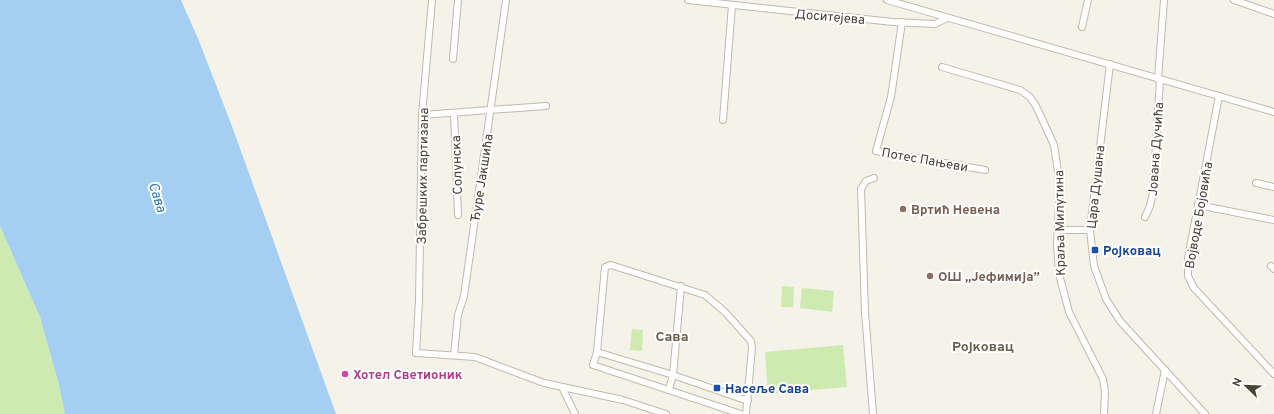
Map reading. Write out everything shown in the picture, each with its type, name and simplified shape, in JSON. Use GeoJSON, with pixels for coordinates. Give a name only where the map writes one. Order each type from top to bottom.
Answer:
{"type":"FeatureCollection","features":[{"type":"Feature","properties":{"kind":"street","name":"Забрешких партизана"},"geometry":{"type":"LineString","coordinates":[[432,0],[422,115],[419,300],[416,353],[454,355]]}},
{"type":"Feature","properties":{"kind":"street"},"geometry":{"type":"LineString","coordinates":[[453,59],[458,0]]}},
{"type":"Feature","properties":{"kind":"street","name":"Ђуре Јакшића"},"geometry":{"type":"LineString","coordinates":[[454,355],[457,321],[464,296],[506,0]]}},
{"type":"Feature","properties":{"kind":"street","name":"Доситејева"},"geometry":{"type":"LineString","coordinates":[[688,0],[902,22],[935,24],[947,18]]}},
{"type":"Feature","properties":{"kind":"street"},"geometry":{"type":"LineString","coordinates":[[887,0],[1274,112]]}},
{"type":"Feature","properties":{"kind":"street"},"geometry":{"type":"LineString","coordinates":[[1082,27],[1088,0]]}},
{"type":"Feature","properties":{"kind":"street","name":"Јована Дучића"},"geometry":{"type":"LineString","coordinates":[[1145,217],[1150,206],[1153,193],[1164,0]]}},
{"type":"Feature","properties":{"kind":"street"},"geometry":{"type":"LineString","coordinates":[[1234,0],[1274,14]]}},
{"type":"Feature","properties":{"kind":"street"},"geometry":{"type":"LineString","coordinates":[[723,120],[732,5]]}},
{"type":"Feature","properties":{"kind":"street","name":"Потес Пањеви"},"geometry":{"type":"LineString","coordinates":[[902,22],[891,97],[876,151],[985,170]]}},
{"type":"Feature","properties":{"kind":"street","name":"Цара Душана"},"geometry":{"type":"LineString","coordinates":[[1110,64],[1090,230],[1094,266],[1106,299],[1120,321],[1205,414]]}},
{"type":"Feature","properties":{"kind":"street","name":"Краља Милутина"},"geometry":{"type":"LineString","coordinates":[[942,67],[1020,90],[1030,97],[1036,106],[1051,138],[1058,161],[1060,184],[1057,256],[1063,295],[1069,312],[1103,379],[1106,392],[1104,414]]}},
{"type":"Feature","properties":{"kind":"street","name":"Војводе Бојовића"},"geometry":{"type":"LineString","coordinates":[[1219,96],[1187,268],[1191,283],[1274,374]]}},
{"type":"Feature","properties":{"kind":"street"},"geometry":{"type":"LineString","coordinates":[[422,115],[454,114],[546,106]]}},
{"type":"Feature","properties":{"kind":"street","name":"Солунска"},"geometry":{"type":"LineString","coordinates":[[454,114],[458,215]]}},
{"type":"Feature","properties":{"kind":"street"},"geometry":{"type":"LineString","coordinates":[[873,414],[865,312],[861,189],[866,181],[874,178]]}},
{"type":"Feature","properties":{"kind":"street"},"geometry":{"type":"LineString","coordinates":[[1256,183],[1274,186]]}},
{"type":"Feature","properties":{"kind":"street"},"geometry":{"type":"LineString","coordinates":[[1198,205],[1274,220]]}},
{"type":"Feature","properties":{"kind":"street"},"geometry":{"type":"LineString","coordinates":[[1058,230],[1090,230]]}},
{"type":"Feature","properties":{"kind":"street"},"geometry":{"type":"LineString","coordinates":[[741,414],[593,365],[597,352],[605,267],[611,265],[694,290],[709,298],[725,312],[751,341],[752,352],[746,414]]}},
{"type":"Feature","properties":{"kind":"street"},"geometry":{"type":"LineString","coordinates":[[669,389],[673,375],[681,286]]}},
{"type":"Feature","properties":{"kind":"street"},"geometry":{"type":"LineString","coordinates":[[597,352],[673,375],[748,401]]}},
{"type":"Feature","properties":{"kind":"street"},"geometry":{"type":"LineString","coordinates":[[454,355],[475,357],[544,384],[623,400],[666,414]]}},
{"type":"Feature","properties":{"kind":"street"},"geometry":{"type":"LineString","coordinates":[[1156,414],[1165,370]]}},
{"type":"Feature","properties":{"kind":"street"},"geometry":{"type":"LineString","coordinates":[[563,389],[575,414]]}},
{"type":"Feature","properties":{"kind":"green space"},"geometry":{"type":"Polygon","coordinates":[[[0,226],[40,317],[59,385],[65,414],[0,414],[0,226]]]}},
{"type":"Feature","properties":{"kind":"green space"},"geometry":{"type":"Polygon","coordinates":[[[782,286],[794,287],[793,307],[781,307],[782,286]]]}},
{"type":"Feature","properties":{"kind":"green space"},"geometry":{"type":"Polygon","coordinates":[[[802,288],[834,291],[832,312],[800,308],[802,288]]]}},
{"type":"Feature","properties":{"kind":"green space"},"geometry":{"type":"Polygon","coordinates":[[[632,329],[643,330],[642,351],[630,350],[632,329]]]}},
{"type":"Feature","properties":{"kind":"green space"},"geometry":{"type":"Polygon","coordinates":[[[843,345],[847,387],[768,394],[765,352],[843,345]]]}},
{"type":"Feature","properties":{"kind":"water"},"geometry":{"type":"Polygon","coordinates":[[[0,0],[181,0],[199,41],[233,129],[336,414],[65,414],[59,385],[40,317],[0,226],[0,0]]]}},
{"type":"Feature","properties":{"kind":"place","name":"Вртић Невена"},"geometry":{"type":"Point","coordinates":[903,209]}},
{"type":"Feature","properties":{"kind":"place","name":"Ројковац"},"geometry":{"type":"Point","coordinates":[1095,250]}},
{"type":"Feature","properties":{"kind":"place","name":"ОШ „Јефимија”"},"geometry":{"type":"Point","coordinates":[930,276]}},
{"type":"Feature","properties":{"kind":"place","name":"Хотел Светионик"},"geometry":{"type":"Point","coordinates":[345,374]}},
{"type":"Feature","properties":{"kind":"place","name":"Насеље Сава"},"geometry":{"type":"Point","coordinates":[717,388]}},
{"type":"Feature","properties":{"kind":"district","name":"Сава"},"geometry":{"type":"Point","coordinates":[672,336]}},
{"type":"Feature","properties":{"kind":"district","name":"Ројковац"},"geometry":{"type":"Point","coordinates":[983,346]}}]}
